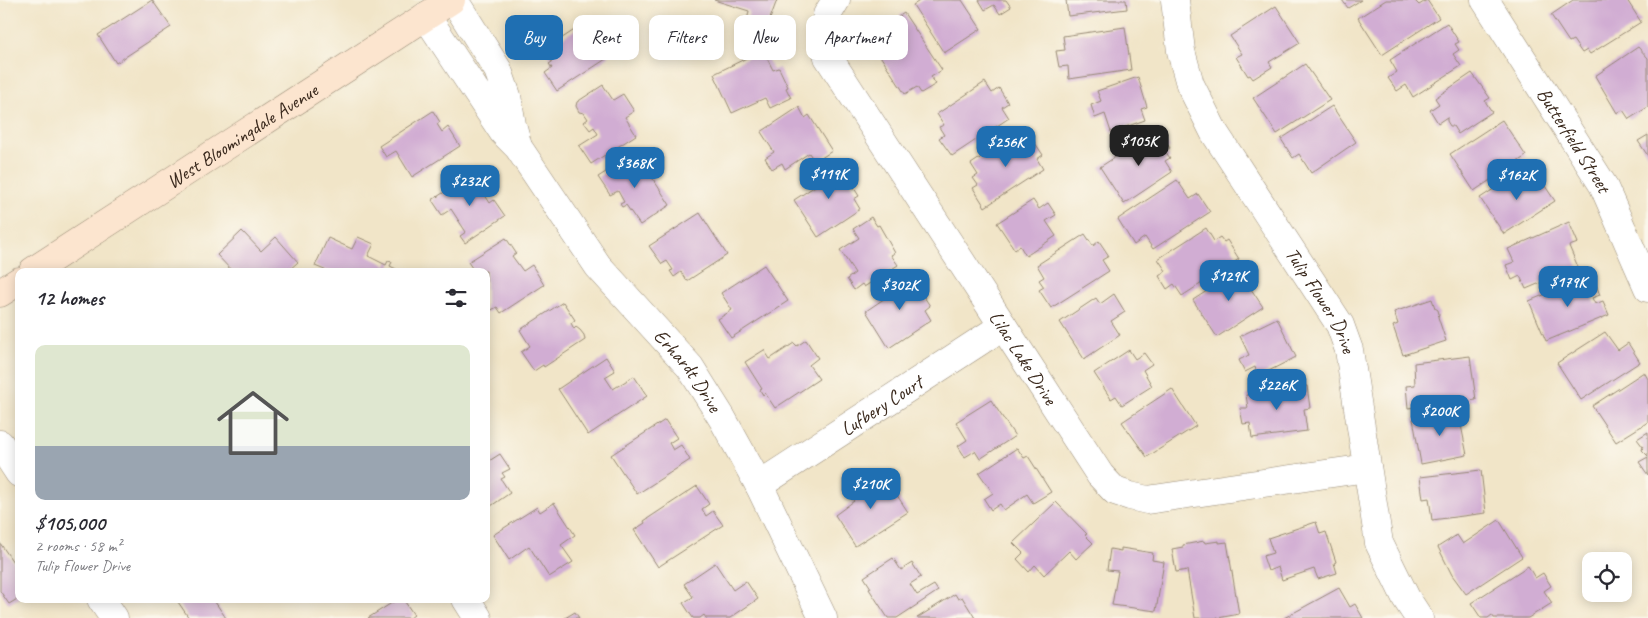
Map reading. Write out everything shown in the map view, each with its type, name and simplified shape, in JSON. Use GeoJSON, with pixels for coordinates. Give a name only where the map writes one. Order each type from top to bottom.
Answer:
{"type":"FeatureCollection","features":[{"type":"Feature","properties":{"kind":"main road","name":"West Bloomingdale Avenue"},"geometry":{"type":"LineString","coordinates":[[39,268],[452,0]]}},
{"type":"Feature","properties":{"kind":"main road"},"geometry":{"type":"LineString","coordinates":[[0,293],[15,284]]}},
{"type":"Feature","properties":{"kind":"street","name":"Erhardt Drive"},"geometry":{"type":"LineString","coordinates":[[452,0],[498,70],[507,96],[518,147]]}},
{"type":"Feature","properties":{"kind":"street","name":"Lilac Lake Drive"},"geometry":{"type":"LineString","coordinates":[[836,0],[827,16],[823,38],[828,57],[1100,475],[1114,491],[1147,500],[1368,468]]}},
{"type":"Feature","properties":{"kind":"street","name":"Tulip Flower Drive"},"geometry":{"type":"LineString","coordinates":[[1175,0],[1181,51],[1190,84],[1214,132],[1340,325],[1349,350],[1379,543],[1406,598],[1419,618]]}},
{"type":"Feature","properties":{"kind":"street","name":"Butterfield Street"},"geometry":{"type":"LineString","coordinates":[[1485,0],[1604,184],[1648,288]]}},
{"type":"Feature","properties":{"kind":"street","name":"Erhardt Drive"},"geometry":{"type":"LineString","coordinates":[[426,16],[502,132],[518,147],[598,266],[690,367],[722,418],[760,485],[823,618]]}},
{"type":"Feature","properties":{"kind":"street","name":"Lufbery Court"},"geometry":{"type":"LineString","coordinates":[[760,485],[1002,326]]}},
{"type":"Feature","properties":{"kind":"street"},"geometry":{"type":"LineString","coordinates":[[0,444],[15,467]]}},
{"type":"Feature","properties":{"kind":"street"},"geometry":{"type":"LineString","coordinates":[[104,603],[114,618]]}},
{"type":"Feature","properties":{"kind":"street"},"geometry":{"type":"LineString","coordinates":[[469,603],[478,618]]}},
{"type":"Feature","properties":{"kind":"building"},"geometry":{"type":"Polygon","coordinates":[[[152,0],[171,27],[116,63],[98,35],[152,0]]]}},
{"type":"Feature","properties":{"kind":"building"},"geometry":{"type":"Polygon","coordinates":[[[714,0],[777,0],[771,15],[748,15],[749,11],[714,0]]]}},
{"type":"Feature","properties":{"kind":"building"},"geometry":{"type":"Polygon","coordinates":[[[921,0],[962,0],[981,29],[944,53],[913,5],[921,0]]]}},
{"type":"Feature","properties":{"kind":"building"},"geometry":{"type":"Polygon","coordinates":[[[979,0],[1006,0],[1011,7],[1000,14],[994,5],[985,10],[979,0]]]}},
{"type":"Feature","properties":{"kind":"building"},"geometry":{"type":"Polygon","coordinates":[[[1066,0],[1126,0],[1127,9],[1068,16],[1066,0]]]}},
{"type":"Feature","properties":{"kind":"building"},"geometry":{"type":"Polygon","coordinates":[[[1342,0],[1361,0],[1348,8],[1342,0]]]}},
{"type":"Feature","properties":{"kind":"building"},"geometry":{"type":"Polygon","coordinates":[[[1386,0],[1414,0],[1419,5],[1427,0],[1439,18],[1382,55],[1358,18],[1386,0]]]}},
{"type":"Feature","properties":{"kind":"building"},"geometry":{"type":"Polygon","coordinates":[[[1573,0],[1627,0],[1641,22],[1590,54],[1587,50],[1582,53],[1573,40],[1569,42],[1551,15],[1573,0]]]}},
{"type":"Feature","properties":{"kind":"building"},"geometry":{"type":"Polygon","coordinates":[[[1276,6],[1300,43],[1269,62],[1272,67],[1253,79],[1250,75],[1248,76],[1236,57],[1242,54],[1230,36],[1276,6]]]}},
{"type":"Feature","properties":{"kind":"building"},"geometry":{"type":"Polygon","coordinates":[[[908,19],[942,70],[931,77],[936,84],[921,93],[917,87],[905,94],[883,60],[908,60],[908,19]]]}},
{"type":"Feature","properties":{"kind":"building"},"geometry":{"type":"Polygon","coordinates":[[[1447,23],[1459,42],[1455,44],[1459,50],[1453,54],[1461,66],[1413,97],[1406,85],[1397,91],[1388,78],[1397,72],[1390,60],[1447,23]]]}},
{"type":"Feature","properties":{"kind":"building"},"geometry":{"type":"Polygon","coordinates":[[[1125,27],[1131,70],[1069,79],[1068,66],[1059,67],[1056,51],[1065,50],[1063,36],[1125,27]]]}},
{"type":"Feature","properties":{"kind":"building"},"geometry":{"type":"Polygon","coordinates":[[[573,31],[573,60],[604,60],[557,91],[545,73],[552,68],[549,64],[552,62],[551,60],[563,60],[563,38],[573,31]]]}},
{"type":"Feature","properties":{"kind":"building"},"geometry":{"type":"Polygon","coordinates":[[[1638,47],[1648,58],[1648,107],[1629,119],[1623,110],[1617,113],[1595,76],[1638,47]]]}},
{"type":"Feature","properties":{"kind":"building"},"geometry":{"type":"Polygon","coordinates":[[[743,60],[768,60],[773,70],[779,68],[791,98],[770,108],[765,98],[732,113],[714,74],[743,60]]]}},
{"type":"Feature","properties":{"kind":"building"},"geometry":{"type":"Polygon","coordinates":[[[1305,64],[1330,100],[1277,134],[1253,98],[1305,64]]]}},
{"type":"Feature","properties":{"kind":"building"},"geometry":{"type":"Polygon","coordinates":[[[1472,73],[1490,98],[1485,101],[1492,112],[1458,134],[1453,126],[1450,126],[1447,117],[1438,123],[1430,110],[1439,104],[1435,98],[1472,73]]]}},
{"type":"Feature","properties":{"kind":"building"},"geometry":{"type":"Polygon","coordinates":[[[1138,77],[1147,107],[1141,109],[1145,120],[1111,132],[1105,114],[1095,118],[1091,105],[1101,101],[1097,91],[1138,77]]]}},
{"type":"Feature","properties":{"kind":"building"},"geometry":{"type":"Polygon","coordinates":[[[985,82],[992,93],[999,88],[1008,103],[1002,107],[1009,118],[952,156],[939,138],[944,135],[939,127],[944,125],[937,114],[985,82]]]}},
{"type":"Feature","properties":{"kind":"building"},"geometry":{"type":"Polygon","coordinates":[[[603,85],[613,100],[623,94],[634,111],[625,117],[636,135],[591,164],[579,146],[598,134],[594,127],[590,130],[584,122],[588,119],[584,113],[579,112],[576,106],[577,102],[603,85]]]}},
{"type":"Feature","properties":{"kind":"building"},"geometry":{"type":"Polygon","coordinates":[[[1332,106],[1356,142],[1311,173],[1299,154],[1293,158],[1281,139],[1332,106]]]}},
{"type":"Feature","properties":{"kind":"building"},"geometry":{"type":"Polygon","coordinates":[[[799,107],[805,118],[809,115],[832,151],[815,162],[809,153],[785,169],[782,163],[772,169],[765,158],[774,152],[761,132],[799,107]]]}},
{"type":"Feature","properties":{"kind":"building"},"geometry":{"type":"Polygon","coordinates":[[[433,111],[440,122],[437,124],[442,132],[448,127],[460,146],[412,177],[396,151],[386,157],[379,146],[433,111]]]}},
{"type":"Feature","properties":{"kind":"building"},"geometry":{"type":"Polygon","coordinates":[[[1502,120],[1526,156],[1474,191],[1450,154],[1502,120]]]}},
{"type":"Feature","properties":{"kind":"building"},"geometry":{"type":"Polygon","coordinates":[[[1158,129],[1170,148],[1165,151],[1170,158],[1165,161],[1172,172],[1124,204],[1100,167],[1158,129]]]}},
{"type":"Feature","properties":{"kind":"building"},"geometry":{"type":"Polygon","coordinates":[[[1019,132],[1027,144],[1033,140],[1043,155],[1037,159],[1043,169],[985,207],[973,188],[978,185],[973,178],[978,175],[971,164],[1019,132]]]}},
{"type":"Feature","properties":{"kind":"building"},"geometry":{"type":"Polygon","coordinates":[[[1648,135],[1648,156],[1638,141],[1648,135]]]}},
{"type":"Feature","properties":{"kind":"building"},"geometry":{"type":"Polygon","coordinates":[[[636,153],[670,205],[640,225],[626,205],[622,207],[620,204],[624,202],[618,191],[610,195],[598,177],[636,153]]]}},
{"type":"Feature","properties":{"kind":"building"},"geometry":{"type":"Polygon","coordinates":[[[834,161],[840,170],[842,169],[859,196],[854,199],[860,209],[818,237],[794,200],[823,181],[817,172],[834,161]]]}},
{"type":"Feature","properties":{"kind":"building"},"geometry":{"type":"Polygon","coordinates":[[[1526,168],[1538,186],[1543,183],[1555,201],[1504,234],[1480,198],[1526,168]]]}},
{"type":"Feature","properties":{"kind":"building"},"geometry":{"type":"Polygon","coordinates":[[[471,175],[478,186],[482,184],[485,190],[483,192],[490,203],[494,200],[505,216],[465,243],[460,236],[466,232],[451,209],[442,215],[432,200],[471,175]]]}},
{"type":"Feature","properties":{"kind":"building"},"geometry":{"type":"Polygon","coordinates":[[[1177,180],[1190,199],[1198,194],[1210,212],[1153,249],[1145,237],[1134,245],[1118,219],[1177,180]]]}},
{"type":"Feature","properties":{"kind":"building"},"geometry":{"type":"Polygon","coordinates":[[[1033,200],[1039,209],[1048,203],[1056,215],[1046,221],[1056,236],[1026,256],[1020,246],[1015,250],[997,223],[1033,200]]]}},
{"type":"Feature","properties":{"kind":"building"},"geometry":{"type":"Polygon","coordinates":[[[700,213],[727,255],[687,281],[681,272],[674,277],[670,271],[673,270],[667,261],[662,264],[649,246],[700,213]]]}},
{"type":"Feature","properties":{"kind":"building"},"geometry":{"type":"Polygon","coordinates":[[[871,217],[877,226],[879,225],[895,253],[891,255],[898,265],[864,287],[862,284],[854,290],[847,279],[855,273],[840,250],[859,238],[853,229],[871,217]]]}},
{"type":"Feature","properties":{"kind":"building"},"geometry":{"type":"Polygon","coordinates":[[[1569,222],[1578,243],[1569,246],[1578,267],[1526,289],[1520,276],[1512,280],[1506,265],[1514,262],[1508,249],[1569,222]]]}},
{"type":"Feature","properties":{"kind":"building"},"geometry":{"type":"Polygon","coordinates":[[[1206,228],[1214,241],[1220,237],[1224,242],[1227,240],[1239,259],[1182,296],[1174,284],[1167,289],[1159,276],[1166,271],[1158,259],[1206,228]]]}},
{"type":"Feature","properties":{"kind":"building"},"geometry":{"type":"Polygon","coordinates":[[[242,231],[261,251],[276,237],[298,262],[291,268],[229,268],[217,255],[242,231]]]}},
{"type":"Feature","properties":{"kind":"building"},"geometry":{"type":"Polygon","coordinates":[[[1085,234],[1093,246],[1099,241],[1109,256],[1102,260],[1109,271],[1051,308],[1039,290],[1044,287],[1039,280],[1044,277],[1037,265],[1085,234]]]}},
{"type":"Feature","properties":{"kind":"building"},"geometry":{"type":"Polygon","coordinates":[[[358,237],[374,244],[368,256],[386,265],[388,261],[392,262],[390,266],[394,268],[320,268],[315,266],[328,238],[352,249],[358,237]]]}},
{"type":"Feature","properties":{"kind":"building"},"geometry":{"type":"Polygon","coordinates":[[[506,238],[516,253],[512,256],[523,271],[532,265],[544,285],[501,313],[497,307],[490,311],[490,268],[472,268],[468,262],[506,238]]]}},
{"type":"Feature","properties":{"kind":"building"},"geometry":{"type":"Polygon","coordinates":[[[764,265],[788,301],[731,338],[718,319],[732,310],[721,293],[764,265]]]}},
{"type":"Feature","properties":{"kind":"building"},"geometry":{"type":"Polygon","coordinates":[[[1244,267],[1256,285],[1251,289],[1263,307],[1217,337],[1193,300],[1244,267]]]}},
{"type":"Feature","properties":{"kind":"building"},"geometry":{"type":"Polygon","coordinates":[[[905,272],[911,281],[913,280],[930,306],[925,310],[931,320],[889,348],[866,311],[894,292],[888,283],[905,272]]]}},
{"type":"Feature","properties":{"kind":"building"},"geometry":{"type":"Polygon","coordinates":[[[1592,275],[1600,295],[1592,298],[1595,304],[1603,301],[1609,315],[1546,341],[1529,301],[1592,275]]]}},
{"type":"Feature","properties":{"kind":"building"},"geometry":{"type":"Polygon","coordinates":[[[1114,294],[1125,312],[1111,321],[1120,335],[1084,359],[1060,322],[1096,298],[1100,304],[1114,294]]]}},
{"type":"Feature","properties":{"kind":"building"},"geometry":{"type":"Polygon","coordinates":[[[1432,299],[1435,308],[1438,310],[1438,317],[1446,341],[1403,355],[1393,326],[1398,324],[1394,312],[1432,299]]]}},
{"type":"Feature","properties":{"kind":"building"},"geometry":{"type":"Polygon","coordinates":[[[563,302],[575,320],[571,323],[574,329],[576,327],[580,330],[585,340],[544,367],[543,365],[534,371],[521,352],[530,346],[520,330],[563,302]]]}},
{"type":"Feature","properties":{"kind":"building"},"geometry":{"type":"Polygon","coordinates":[[[1277,318],[1296,357],[1259,376],[1254,371],[1256,370],[1255,367],[1245,372],[1239,360],[1249,355],[1240,336],[1277,318]]]}},
{"type":"Feature","properties":{"kind":"building"},"geometry":{"type":"Polygon","coordinates":[[[1605,332],[1618,350],[1628,343],[1640,362],[1581,400],[1557,363],[1605,332]]]}},
{"type":"Feature","properties":{"kind":"building"},"geometry":{"type":"Polygon","coordinates":[[[806,340],[818,358],[809,365],[819,379],[775,408],[765,393],[763,395],[760,390],[762,389],[745,362],[764,350],[770,359],[794,343],[797,346],[806,340]]]}},
{"type":"Feature","properties":{"kind":"building"},"geometry":{"type":"Polygon","coordinates":[[[1129,350],[1135,359],[1144,353],[1152,364],[1143,370],[1152,386],[1122,405],[1116,396],[1111,399],[1094,373],[1129,350]]]}},
{"type":"Feature","properties":{"kind":"building"},"geometry":{"type":"Polygon","coordinates":[[[1470,356],[1476,400],[1408,408],[1406,386],[1415,385],[1414,363],[1470,356]]]}},
{"type":"Feature","properties":{"kind":"building"},"geometry":{"type":"Polygon","coordinates":[[[606,357],[615,371],[605,377],[613,389],[634,376],[647,396],[588,435],[558,389],[606,357]]]}},
{"type":"Feature","properties":{"kind":"building"},"geometry":{"type":"Polygon","coordinates":[[[1644,372],[1648,379],[1648,422],[1616,442],[1592,406],[1644,372]]]}},
{"type":"Feature","properties":{"kind":"building"},"geometry":{"type":"Polygon","coordinates":[[[1304,381],[1305,386],[1307,386],[1310,408],[1304,409],[1307,431],[1252,438],[1250,423],[1243,424],[1240,408],[1248,408],[1246,395],[1282,389],[1281,384],[1304,381]]]}},
{"type":"Feature","properties":{"kind":"building"},"geometry":{"type":"Polygon","coordinates":[[[1172,389],[1196,426],[1147,457],[1122,422],[1172,389]]]}},
{"type":"Feature","properties":{"kind":"building"},"geometry":{"type":"Polygon","coordinates":[[[991,400],[1015,436],[980,459],[975,451],[965,457],[958,446],[967,440],[956,422],[991,400]]]}},
{"type":"Feature","properties":{"kind":"building"},"geometry":{"type":"Polygon","coordinates":[[[1458,410],[1467,455],[1421,464],[1413,419],[1458,410]]]}},
{"type":"Feature","properties":{"kind":"building"},"geometry":{"type":"Polygon","coordinates":[[[665,420],[677,438],[669,443],[673,450],[681,445],[690,460],[637,494],[611,455],[665,420]]]}},
{"type":"Feature","properties":{"kind":"building"},"geometry":{"type":"Polygon","coordinates":[[[1648,432],[1648,456],[1642,450],[1643,447],[1637,439],[1648,432]]]}},
{"type":"Feature","properties":{"kind":"building"},"geometry":{"type":"Polygon","coordinates":[[[1017,448],[1024,458],[1028,456],[1051,492],[1033,503],[1027,494],[1004,510],[1000,504],[991,510],[984,499],[993,493],[979,473],[1017,448]]]}},
{"type":"Feature","properties":{"kind":"building"},"geometry":{"type":"Polygon","coordinates":[[[500,454],[510,469],[502,473],[505,477],[501,479],[510,493],[490,507],[490,460],[500,454]]]}},
{"type":"Feature","properties":{"kind":"building"},"geometry":{"type":"Polygon","coordinates":[[[1648,457],[1648,475],[1639,462],[1648,457]]]}},
{"type":"Feature","properties":{"kind":"building"},"geometry":{"type":"Polygon","coordinates":[[[1481,470],[1486,513],[1432,520],[1429,498],[1423,499],[1420,477],[1481,470]]]}},
{"type":"Feature","properties":{"kind":"building"},"geometry":{"type":"Polygon","coordinates":[[[881,471],[908,512],[855,546],[835,515],[854,501],[851,498],[855,495],[857,499],[869,493],[863,482],[881,471]]]}},
{"type":"Feature","properties":{"kind":"building"},"geometry":{"type":"Polygon","coordinates":[[[697,486],[709,504],[702,509],[706,516],[713,511],[723,525],[658,567],[634,530],[645,523],[644,521],[697,486]]]}},
{"type":"Feature","properties":{"kind":"building"},"geometry":{"type":"Polygon","coordinates":[[[1056,502],[1087,534],[1085,535],[1093,543],[1076,559],[1069,551],[1044,575],[1035,565],[1029,572],[1017,559],[1023,553],[1013,543],[1056,502]]]}},
{"type":"Feature","properties":{"kind":"building"},"geometry":{"type":"Polygon","coordinates":[[[554,503],[575,535],[561,545],[573,562],[549,577],[529,546],[509,560],[493,535],[537,507],[540,512],[554,503]]]}},
{"type":"Feature","properties":{"kind":"building"},"geometry":{"type":"Polygon","coordinates":[[[1499,520],[1522,557],[1466,594],[1452,575],[1438,547],[1457,535],[1463,544],[1499,520]]]}},
{"type":"Feature","properties":{"kind":"building"},"geometry":{"type":"Polygon","coordinates":[[[1316,522],[1320,534],[1326,532],[1336,562],[1334,563],[1337,573],[1318,579],[1314,569],[1282,580],[1278,567],[1268,571],[1263,556],[1273,553],[1268,538],[1316,522]]]}},
{"type":"Feature","properties":{"kind":"building"},"geometry":{"type":"Polygon","coordinates":[[[1204,541],[1205,543],[1227,542],[1239,614],[1218,618],[1195,618],[1187,570],[1176,572],[1172,549],[1204,541]]]}},
{"type":"Feature","properties":{"kind":"building"},"geometry":{"type":"Polygon","coordinates":[[[0,543],[13,562],[15,561],[15,600],[9,604],[0,591],[0,543]]]}},
{"type":"Feature","properties":{"kind":"building"},"geometry":{"type":"Polygon","coordinates":[[[1121,548],[1153,553],[1152,560],[1164,562],[1156,611],[1112,605],[1118,571],[1107,570],[1110,549],[1121,551],[1121,548]]]}},
{"type":"Feature","properties":{"kind":"building"},"geometry":{"type":"Polygon","coordinates":[[[893,558],[901,570],[912,563],[921,577],[910,584],[917,595],[934,585],[938,591],[897,618],[888,618],[869,589],[871,588],[864,577],[893,558]]]}},
{"type":"Feature","properties":{"kind":"building"},"geometry":{"type":"Polygon","coordinates":[[[715,563],[733,590],[746,581],[758,599],[730,618],[706,618],[704,615],[700,618],[693,618],[683,603],[693,597],[684,584],[715,563]]]}},
{"type":"Feature","properties":{"kind":"building"},"geometry":{"type":"Polygon","coordinates":[[[1528,566],[1535,578],[1543,573],[1551,586],[1544,591],[1552,603],[1528,618],[1494,618],[1492,615],[1488,618],[1481,618],[1471,603],[1528,566]]]}},
{"type":"Feature","properties":{"kind":"building"},"geometry":{"type":"Polygon","coordinates":[[[1339,588],[1350,607],[1355,604],[1363,618],[1284,618],[1339,588]]]}},
{"type":"Feature","properties":{"kind":"building"},"geometry":{"type":"Polygon","coordinates":[[[955,594],[958,599],[962,597],[975,618],[917,618],[955,594]]]}},
{"type":"Feature","properties":{"kind":"building"},"geometry":{"type":"Polygon","coordinates":[[[179,603],[216,603],[226,618],[189,618],[179,603]]]}},
{"type":"Feature","properties":{"kind":"building"},"geometry":{"type":"Polygon","coordinates":[[[392,603],[406,603],[414,615],[410,618],[368,618],[392,603]]]}},
{"type":"Feature","properties":{"kind":"building"},"geometry":{"type":"Polygon","coordinates":[[[575,612],[579,618],[565,618],[575,612]]]}}]}
